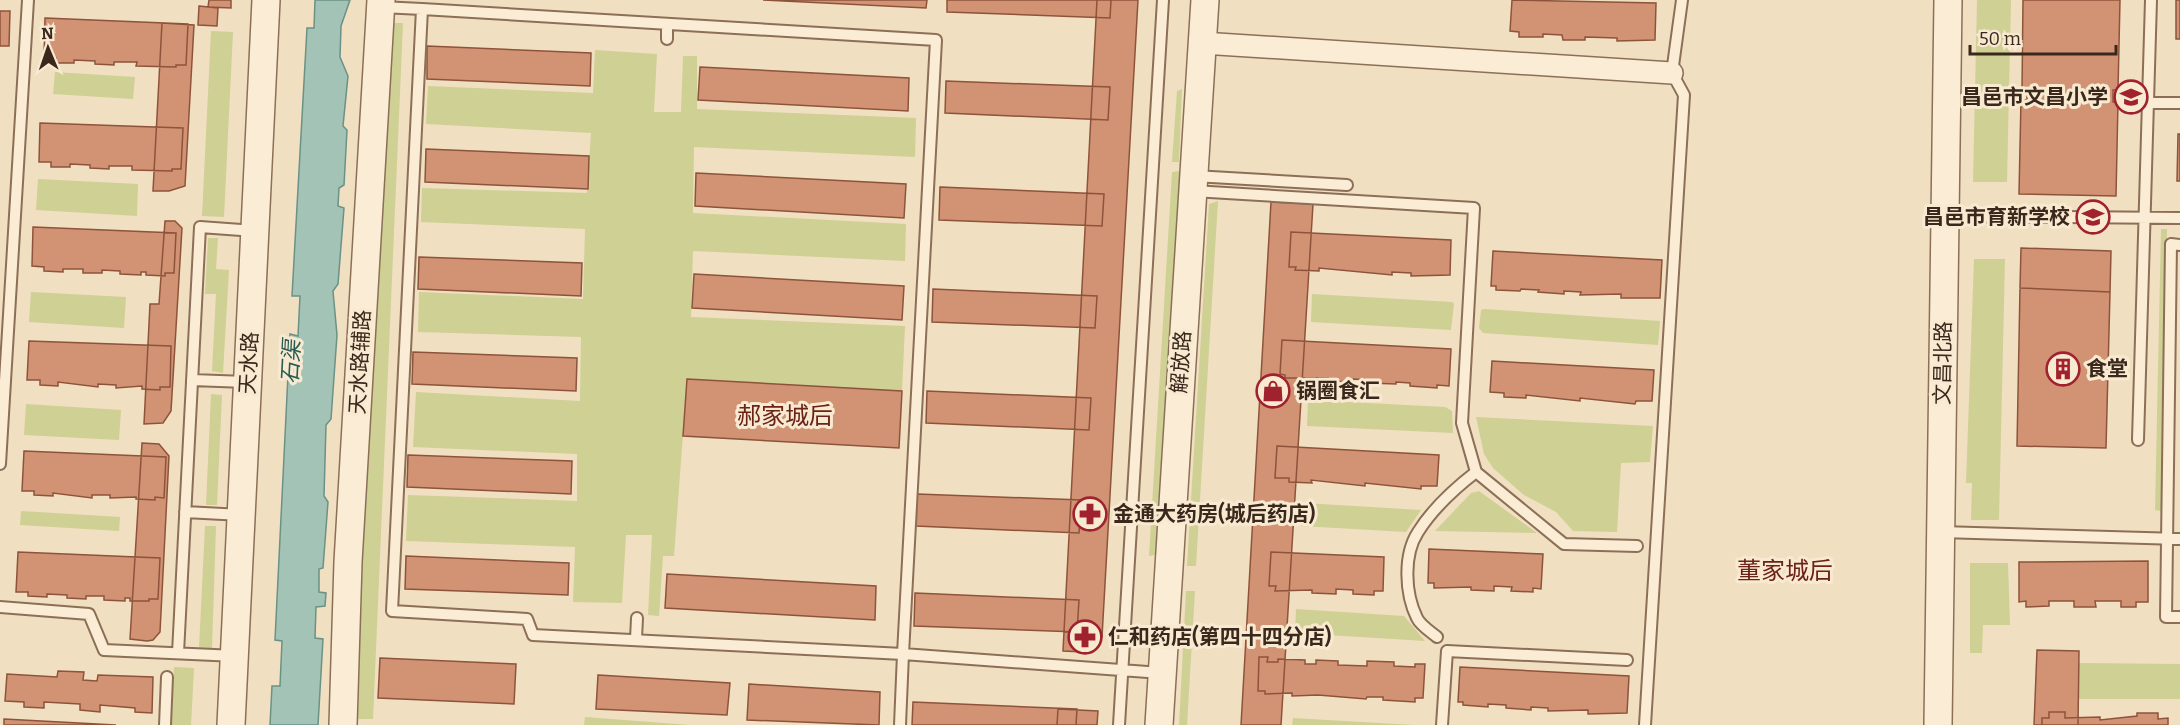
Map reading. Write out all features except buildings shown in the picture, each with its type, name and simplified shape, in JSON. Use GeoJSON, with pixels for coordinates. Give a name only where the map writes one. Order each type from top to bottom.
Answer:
{"type":"FeatureCollection","features":[{"type":"Feature","properties":{"kind":"street","name":"天水路"},"geometry":{"type":"LineString","coordinates":[[231,725],[266,0]]}},
{"type":"Feature","properties":{"kind":"street","name":"解放路"},"geometry":{"type":"LineString","coordinates":[[1159,725],[1205,0]]}},
{"type":"Feature","properties":{"kind":"street","name":"文昌北路"},"geometry":{"type":"LineString","coordinates":[[1938,725],[1948,0]]}},
{"type":"Feature","properties":{"kind":"street","name":"天水路辅路"},"geometry":{"type":"LineString","coordinates":[[343,725],[349,550],[381,3]]}},
{"type":"Feature","properties":{"kind":"street"},"geometry":{"type":"LineString","coordinates":[[1202,43],[1672,73]]}},
{"type":"Feature","properties":{"kind":"lane"},"geometry":{"type":"LineString","coordinates":[[0,464],[5,293],[28,0]]}},
{"type":"Feature","properties":{"kind":"lane"},"geometry":{"type":"LineString","coordinates":[[1119,725],[1163,0]]}},
{"type":"Feature","properties":{"kind":"lane"},"geometry":{"type":"LineString","coordinates":[[1645,725],[1684,95],[1672,73],[1682,0]]}},
{"type":"Feature","properties":{"kind":"lane"},"geometry":{"type":"LineString","coordinates":[[2138,440],[2151,0]]}},
{"type":"Feature","properties":{"kind":"lane"},"geometry":{"type":"LineString","coordinates":[[381,3],[422,9],[936,40],[900,725]]}},
{"type":"Feature","properties":{"kind":"lane"},"geometry":{"type":"LineString","coordinates":[[422,9],[392,611],[527,619],[533,635],[903,654],[1162,673]]}},
{"type":"Feature","properties":{"kind":"lane"},"geometry":{"type":"LineString","coordinates":[[667,25],[667,39]]}},
{"type":"Feature","properties":{"kind":"lane"},"geometry":{"type":"LineString","coordinates":[[2149,103],[2180,103]]}},
{"type":"Feature","properties":{"kind":"lane"},"geometry":{"type":"LineString","coordinates":[[1193,184],[1347,185]]}},
{"type":"Feature","properties":{"kind":"lane"},"geometry":{"type":"LineString","coordinates":[[1193,184],[1474,208],[1462,423],[1476,471],[1564,544],[1637,546]]}},
{"type":"Feature","properties":{"kind":"lane"},"geometry":{"type":"LineString","coordinates":[[1946,216],[2180,218]]}},
{"type":"Feature","properties":{"kind":"lane"},"geometry":{"type":"LineString","coordinates":[[177,653],[200,227],[255,231]]}},
{"type":"Feature","properties":{"kind":"lane"},"geometry":{"type":"LineString","coordinates":[[2180,244],[2171,244],[2175,361],[2174,422],[2168,463],[2166,617],[2180,617]]}},
{"type":"Feature","properties":{"kind":"lane"},"geometry":{"type":"LineString","coordinates":[[192,380],[248,382]]}},
{"type":"Feature","properties":{"kind":"lane"},"geometry":{"type":"LineString","coordinates":[[2168,463],[2180,463]]}},
{"type":"Feature","properties":{"kind":"lane"},"geometry":{"type":"LineString","coordinates":[[1437,637],[1417,619],[1408,588],[1408,561],[1416,534],[1433,511],[1476,471]]}},
{"type":"Feature","properties":{"kind":"lane"},"geometry":{"type":"LineString","coordinates":[[185,512],[242,515]]}},
{"type":"Feature","properties":{"kind":"lane"},"geometry":{"type":"LineString","coordinates":[[1941,532],[2180,538]]}},
{"type":"Feature","properties":{"kind":"lane"},"geometry":{"type":"LineString","coordinates":[[0,607],[89,614],[104,650],[236,656]]}},
{"type":"Feature","properties":{"kind":"lane"},"geometry":{"type":"LineString","coordinates":[[636,639],[637,618]]}},
{"type":"Feature","properties":{"kind":"lane"},"geometry":{"type":"LineString","coordinates":[[1442,725],[1447,651],[1627,660]]}},
{"type":"Feature","properties":{"kind":"lane"},"geometry":{"type":"LineString","coordinates":[[165,725],[167,677]]}},
{"type":"Feature","properties":{"kind":"green space"},"geometry":{"type":"Polygon","coordinates":[[[1977,0],[2011,0],[2007,182],[1973,182],[1977,0]]]}},
{"type":"Feature","properties":{"kind":"green space"},"geometry":{"type":"Polygon","coordinates":[[[388,23],[403,23],[373,719],[354,719],[388,23]]]}},
{"type":"Feature","properties":{"kind":"green space"},"geometry":{"type":"Polygon","coordinates":[[[211,31],[233,32],[224,217],[202,216],[211,31]]]}},
{"type":"Feature","properties":{"kind":"green space"},"geometry":{"type":"Polygon","coordinates":[[[595,50],[657,54],[654,112],[681,112],[683,56],[697,56],[697,109],[916,118],[915,157],[694,147],[693,213],[906,224],[905,261],[693,251],[691,317],[905,326],[902,391],[687,380],[674,556],[663,556],[659,616],[648,615],[652,535],[626,535],[622,603],[573,602],[575,547],[406,541],[408,495],[577,501],[577,454],[413,447],[416,392],[580,401],[581,337],[418,332],[419,292],[583,299],[585,229],[421,222],[422,188],[587,193],[591,133],[426,124],[428,86],[593,93],[595,50]]]}},
{"type":"Feature","properties":{"kind":"green space"},"geometry":{"type":"Polygon","coordinates":[[[55,72],[135,77],[133,99],[53,94],[55,72]]]}},
{"type":"Feature","properties":{"kind":"green space"},"geometry":{"type":"Polygon","coordinates":[[[1182,89],[1179,162],[1172,162],[1177,91],[1182,89]]]}},
{"type":"Feature","properties":{"kind":"green space"},"geometry":{"type":"Polygon","coordinates":[[[1180,171],[1155,555],[1149,556],[1172,172],[1180,171]]]}},
{"type":"Feature","properties":{"kind":"green space"},"geometry":{"type":"Polygon","coordinates":[[[38,179],[138,184],[137,216],[36,210],[38,179]]]}},
{"type":"Feature","properties":{"kind":"green space"},"geometry":{"type":"Polygon","coordinates":[[[1218,201],[1196,566],[1187,566],[1209,204],[1218,201]]]}},
{"type":"Feature","properties":{"kind":"green space"},"geometry":{"type":"Polygon","coordinates":[[[2161,229],[2167,229],[2161,511],[2155,510],[2161,229]]]}},
{"type":"Feature","properties":{"kind":"green space"},"geometry":{"type":"Polygon","coordinates":[[[208,238],[218,238],[216,269],[229,270],[223,373],[212,371],[216,294],[205,294],[208,238]]]}},
{"type":"Feature","properties":{"kind":"green space"},"geometry":{"type":"Polygon","coordinates":[[[1974,259],[2005,259],[1999,520],[1971,520],[1972,483],[1966,483],[1974,259]]]}},
{"type":"Feature","properties":{"kind":"green space"},"geometry":{"type":"Polygon","coordinates":[[[31,292],[126,297],[124,328],[29,322],[31,292]]]}},
{"type":"Feature","properties":{"kind":"green space"},"geometry":{"type":"Polygon","coordinates":[[[1312,294],[1452,302],[1454,304],[1451,330],[1311,322],[1312,294]]]}},
{"type":"Feature","properties":{"kind":"green space"},"geometry":{"type":"Polygon","coordinates":[[[1481,310],[1660,321],[1658,345],[1483,333],[1479,328],[1481,310]]]}},
{"type":"Feature","properties":{"kind":"green space"},"geometry":{"type":"Polygon","coordinates":[[[211,394],[222,395],[217,505],[206,505],[211,394]]]}},
{"type":"Feature","properties":{"kind":"green space"},"geometry":{"type":"Polygon","coordinates":[[[1308,400],[1445,407],[1452,411],[1453,433],[1307,426],[1308,400]]]}},
{"type":"Feature","properties":{"kind":"green space"},"geometry":{"type":"Polygon","coordinates":[[[26,404],[121,410],[119,440],[24,435],[26,404]]]}},
{"type":"Feature","properties":{"kind":"green space"},"geometry":{"type":"Polygon","coordinates":[[[1476,417],[1653,426],[1650,462],[1621,463],[1617,532],[1573,531],[1556,512],[1524,495],[1493,468],[1484,454],[1476,417]]]}},
{"type":"Feature","properties":{"kind":"green space"},"geometry":{"type":"Polygon","coordinates":[[[1479,491],[1537,533],[1435,531],[1471,493],[1479,491]]]}},
{"type":"Feature","properties":{"kind":"green space"},"geometry":{"type":"Polygon","coordinates":[[[1304,503],[1421,510],[1406,532],[1301,526],[1304,503]]]}},
{"type":"Feature","properties":{"kind":"green space"},"geometry":{"type":"Polygon","coordinates":[[[21,511],[120,517],[119,531],[20,525],[21,511]]]}},
{"type":"Feature","properties":{"kind":"green space"},"geometry":{"type":"Polygon","coordinates":[[[205,526],[216,526],[212,648],[199,648],[205,526]]]}},
{"type":"Feature","properties":{"kind":"green space"},"geometry":{"type":"Polygon","coordinates":[[[1970,563],[2008,563],[2010,625],[1983,625],[1982,653],[1970,653],[1970,563]]]}},
{"type":"Feature","properties":{"kind":"green space"},"geometry":{"type":"Polygon","coordinates":[[[1186,591],[1195,591],[1187,725],[1179,725],[1186,591]]]}},
{"type":"Feature","properties":{"kind":"green space"},"geometry":{"type":"Polygon","coordinates":[[[1296,609],[1404,616],[1425,641],[1295,633],[1296,609]]]}},
{"type":"Feature","properties":{"kind":"green space"},"geometry":{"type":"Polygon","coordinates":[[[2079,663],[2180,664],[2180,699],[2078,699],[2079,663]]]}},
{"type":"Feature","properties":{"kind":"green space"},"geometry":{"type":"Polygon","coordinates":[[[174,667],[194,668],[191,725],[171,725],[174,667]]]}},
{"type":"Feature","properties":{"kind":"green space"},"geometry":{"type":"Polygon","coordinates":[[[585,717],[690,725],[584,725],[585,717]]]}},
{"type":"Feature","properties":{"kind":"green space"},"geometry":{"type":"Polygon","coordinates":[[[1293,718],[1414,725],[1292,725],[1293,718]]]}},
{"type":"Feature","properties":{"kind":"water","name":"石渠"},"geometry":{"type":"Polygon","coordinates":[[[315,0],[350,0],[341,26],[340,57],[348,76],[343,126],[347,130],[344,185],[339,188],[338,206],[344,208],[338,284],[333,291],[337,335],[331,419],[326,425],[324,496],[328,502],[323,568],[319,569],[319,592],[326,593],[325,606],[316,607],[315,638],[323,639],[318,725],[270,725],[272,686],[280,686],[282,641],[275,640],[290,334],[298,336],[300,296],[292,296],[307,28],[314,28],[315,0]]]}},
{"type":"Feature","properties":{"kind":"place","name":"昌邑市文昌小学"},"geometry":{"type":"Point","coordinates":[2131,97]}},
{"type":"Feature","properties":{"kind":"place","name":"昌邑市育新学校"},"geometry":{"type":"Point","coordinates":[2093,217]}},
{"type":"Feature","properties":{"kind":"place","name":"食堂"},"geometry":{"type":"Point","coordinates":[2063,369]}},
{"type":"Feature","properties":{"kind":"place","name":"锅圈食汇"},"geometry":{"type":"Point","coordinates":[1273,391]}},
{"type":"Feature","properties":{"kind":"place","name":"金通大药房(城后药店)"},"geometry":{"type":"Point","coordinates":[1090,514]}},
{"type":"Feature","properties":{"kind":"place","name":"仁和药店(第四十四分店)"},"geometry":{"type":"Point","coordinates":[1085,637]}},
{"type":"Feature","properties":{"kind":"district","name":"郝家城后"},"geometry":{"type":"Point","coordinates":[785,416]}},
{"type":"Feature","properties":{"kind":"district","name":"董家城后"},"geometry":{"type":"Point","coordinates":[1785,571]}}]}
